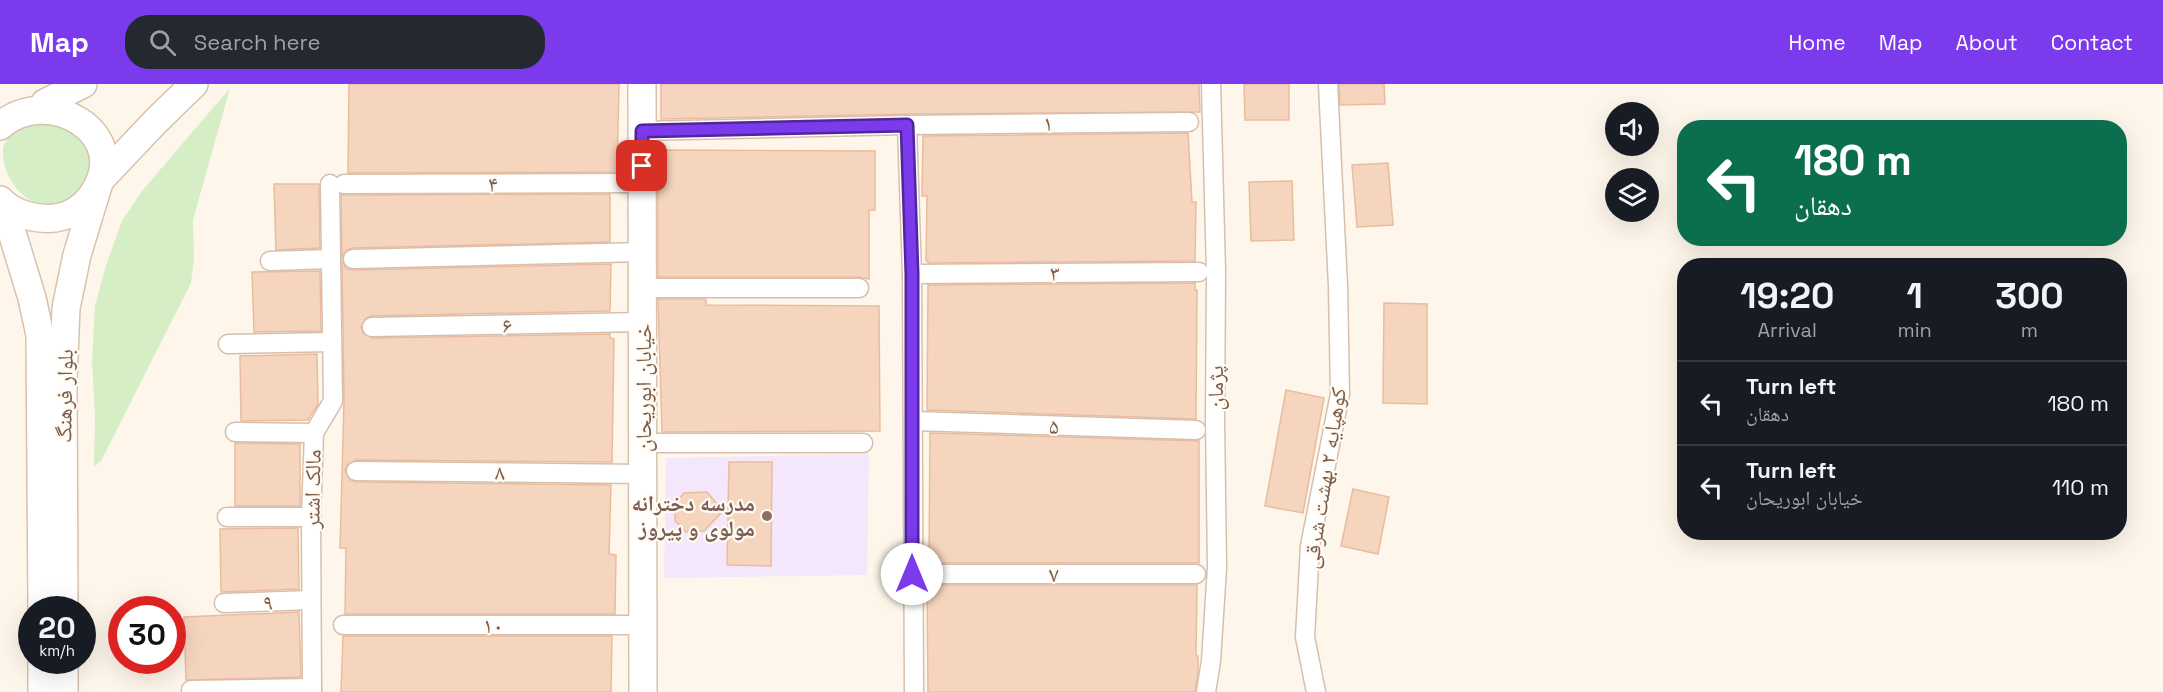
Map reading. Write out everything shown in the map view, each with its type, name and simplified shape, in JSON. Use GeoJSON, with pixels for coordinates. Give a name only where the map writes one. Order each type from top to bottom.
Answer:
{"type":"FeatureCollection","features":[{"type":"Feature","properties":{"kind":"main road"},"geometry":{"type":"LineString","coordinates":[[0,126],[22,107],[83,84]]}},
{"type":"Feature","properties":{"kind":"main road"},"geometry":{"type":"LineString","coordinates":[[1,202],[28,216],[44,219],[61,217],[76,211],[89,200],[100,182],[156,121],[194,84]]}},
{"type":"Feature","properties":{"kind":"main road","name":"خیابان ابوریحان"},"geometry":{"type":"LineString","coordinates":[[642,84],[643,692]]}},
{"type":"Feature","properties":{"kind":"main road"},"geometry":{"type":"LineString","coordinates":[[22,107],[61,105],[75,111],[92,127],[102,148],[104,163],[100,182]]}},
{"type":"Feature","properties":{"kind":"main road","name":"بلوار فرهنگ"},"geometry":{"type":"LineString","coordinates":[[64,596],[63,381],[66,308],[77,255],[100,182]]}},
{"type":"Feature","properties":{"kind":"main road","name":"بلوار فرهنگ"},"geometry":{"type":"LineString","coordinates":[[1,202],[32,298],[40,335],[42,596]]}},
{"type":"Feature","properties":{"kind":"main road"},"geometry":{"type":"LineString","coordinates":[[42,674],[42,692]]}},
{"type":"Feature","properties":{"kind":"main road"},"geometry":{"type":"LineString","coordinates":[[64,674],[64,692]]}},
{"type":"Feature","properties":{"kind":"street","name":"پژمان"},"geometry":{"type":"LineString","coordinates":[[1206,692],[1212,661],[1217,568],[1216,272],[1211,84]]}},
{"type":"Feature","properties":{"kind":"street","name":"کوهپایه ۲ بهشت شرقی"},"geometry":{"type":"LineString","coordinates":[[1316,692],[1305,637],[1311,546],[1340,394],[1338,286],[1328,84]]}},
{"type":"Feature","properties":{"kind":"street","name":"۱"},"geometry":{"type":"LineString","coordinates":[[642,131],[1189,122]]}},
{"type":"Feature","properties":{"kind":"street"},"geometry":{"type":"LineString","coordinates":[[907,125],[912,274],[914,692]]}},
{"type":"Feature","properties":{"kind":"street","name":"۴"},"geometry":{"type":"LineString","coordinates":[[337,184],[642,183]]}},
{"type":"Feature","properties":{"kind":"street","name":"مالک اشتر"},"geometry":{"type":"LineString","coordinates":[[312,690],[311,517],[314,433],[333,401],[331,259],[337,184]]}},
{"type":"Feature","properties":{"kind":"street"},"geometry":{"type":"LineString","coordinates":[[353,259],[643,252]]}},
{"type":"Feature","properties":{"kind":"street"},"geometry":{"type":"LineString","coordinates":[[270,261],[331,259]]}},
{"type":"Feature","properties":{"kind":"street","name":"۳"},"geometry":{"type":"LineString","coordinates":[[912,274],[1199,272]]}},
{"type":"Feature","properties":{"kind":"street"},"geometry":{"type":"LineString","coordinates":[[643,288],[859,288]]}},
{"type":"Feature","properties":{"kind":"street","name":"۶"},"geometry":{"type":"LineString","coordinates":[[372,327],[643,322]]}},
{"type":"Feature","properties":{"kind":"street"},"geometry":{"type":"LineString","coordinates":[[228,344],[332,342]]}},
{"type":"Feature","properties":{"kind":"street","name":"۵"},"geometry":{"type":"LineString","coordinates":[[913,421],[1196,430]]}},
{"type":"Feature","properties":{"kind":"street"},"geometry":{"type":"LineString","coordinates":[[235,432],[314,433]]}},
{"type":"Feature","properties":{"kind":"street"},"geometry":{"type":"LineString","coordinates":[[643,443],[863,443]]}},
{"type":"Feature","properties":{"kind":"street","name":"۸"},"geometry":{"type":"LineString","coordinates":[[356,471],[643,474]]}},
{"type":"Feature","properties":{"kind":"street"},"geometry":{"type":"LineString","coordinates":[[227,517],[311,517]]}},
{"type":"Feature","properties":{"kind":"street","name":"۷"},"geometry":{"type":"LineString","coordinates":[[912,574],[1196,574]]}},
{"type":"Feature","properties":{"kind":"street","name":"۹"},"geometry":{"type":"LineString","coordinates":[[224,603],[311,600]]}},
{"type":"Feature","properties":{"kind":"street","name":"۱۰"},"geometry":{"type":"LineString","coordinates":[[343,625],[643,625]]}},
{"type":"Feature","properties":{"kind":"street"},"geometry":{"type":"LineString","coordinates":[[191,690],[312,690]]}},
{"type":"Feature","properties":{"kind":"shaded area","name":"مدرسه دخترانه مولوی و پیروز"},"geometry":{"type":"Polygon","coordinates":[[[869,454],[867,575],[664,578],[666,458],[869,454]]]}},
{"type":"Feature","properties":{"kind":"green space"},"geometry":{"type":"Polygon","coordinates":[[[230,88],[193,220],[194,259],[191,283],[101,461],[94,466],[95,417],[92,361],[95,306],[106,265],[122,221],[142,191],[230,88]]]}},
{"type":"Feature","properties":{"kind":"green space"},"geometry":{"type":"Polygon","coordinates":[[[49,115],[90,146],[92,167],[90,176],[75,196],[63,204],[50,206],[38,204],[26,198],[16,188],[4,162],[3,148],[9,134],[15,128],[49,115]]]}},
{"type":"Feature","properties":{"kind":"building"},"geometry":{"type":"Polygon","coordinates":[[[349,84],[619,84],[617,172],[348,173],[349,84]]]}},
{"type":"Feature","properties":{"kind":"building"},"geometry":{"type":"Polygon","coordinates":[[[661,84],[1199,84],[1200,112],[907,114],[661,119],[661,84]]]}},
{"type":"Feature","properties":{"kind":"building"},"geometry":{"type":"Polygon","coordinates":[[[1244,84],[1289,84],[1289,120],[1245,120],[1244,84]]]}},
{"type":"Feature","properties":{"kind":"building"},"geometry":{"type":"Polygon","coordinates":[[[1339,84],[1384,84],[1385,104],[1340,105],[1339,84]]]}},
{"type":"Feature","properties":{"kind":"building"},"geometry":{"type":"Polygon","coordinates":[[[1188,133],[1192,202],[1196,202],[1195,261],[928,263],[926,261],[927,196],[922,196],[923,136],[1188,133]]]}},
{"type":"Feature","properties":{"kind":"building"},"geometry":{"type":"Polygon","coordinates":[[[658,150],[875,151],[875,210],[869,210],[869,279],[859,277],[658,277],[658,150]]]}},
{"type":"Feature","properties":{"kind":"building"},"geometry":{"type":"Polygon","coordinates":[[[1388,163],[1393,225],[1357,227],[1352,165],[1388,163]]]}},
{"type":"Feature","properties":{"kind":"building"},"geometry":{"type":"Polygon","coordinates":[[[1292,181],[1294,240],[1251,241],[1249,182],[1292,181]]]}},
{"type":"Feature","properties":{"kind":"building"},"geometry":{"type":"Polygon","coordinates":[[[274,184],[319,184],[320,248],[276,250],[274,184]]]}},
{"type":"Feature","properties":{"kind":"building"},"geometry":{"type":"Polygon","coordinates":[[[610,194],[610,242],[353,248],[347,250],[342,257],[341,195],[610,194]]]}},
{"type":"Feature","properties":{"kind":"building"},"geometry":{"type":"Polygon","coordinates":[[[342,261],[347,269],[353,270],[611,264],[610,311],[372,316],[366,318],[361,327],[363,333],[372,338],[610,334],[610,338],[614,339],[612,462],[356,460],[347,465],[345,471],[350,480],[356,482],[611,485],[609,554],[616,555],[615,614],[345,614],[346,548],[340,548],[344,401],[342,261]]]}},
{"type":"Feature","properties":{"kind":"building"},"geometry":{"type":"Polygon","coordinates":[[[320,271],[321,331],[254,332],[252,272],[320,271]]]}},
{"type":"Feature","properties":{"kind":"building"},"geometry":{"type":"Polygon","coordinates":[[[1195,283],[1195,290],[1197,290],[1196,419],[927,410],[928,285],[1195,283]]]}},
{"type":"Feature","properties":{"kind":"building"},"geometry":{"type":"Polygon","coordinates":[[[658,299],[706,299],[706,305],[879,306],[880,431],[662,432],[658,299]]]}},
{"type":"Feature","properties":{"kind":"building"},"geometry":{"type":"Polygon","coordinates":[[[1384,303],[1427,304],[1427,404],[1383,403],[1384,303]]]}},
{"type":"Feature","properties":{"kind":"building"},"geometry":{"type":"Polygon","coordinates":[[[317,354],[318,404],[308,420],[241,421],[240,356],[317,354]]]}},
{"type":"Feature","properties":{"kind":"building"},"geometry":{"type":"Polygon","coordinates":[[[1286,390],[1324,398],[1303,513],[1265,506],[1286,390]]]}},
{"type":"Feature","properties":{"kind":"building"},"geometry":{"type":"Polygon","coordinates":[[[930,433],[1199,441],[1199,563],[929,563],[930,433]]]}},
{"type":"Feature","properties":{"kind":"building"},"geometry":{"type":"Polygon","coordinates":[[[235,443],[300,444],[300,506],[235,506],[235,443]]]}},
{"type":"Feature","properties":{"kind":"building"},"geometry":{"type":"Polygon","coordinates":[[[729,462],[772,462],[771,566],[727,565],[729,462]]]}},
{"type":"Feature","properties":{"kind":"building"},"geometry":{"type":"Polygon","coordinates":[[[1353,489],[1389,497],[1378,554],[1341,546],[1353,489]]]}},
{"type":"Feature","properties":{"kind":"building"},"geometry":{"type":"Polygon","coordinates":[[[707,492],[723,511],[704,531],[686,532],[675,521],[675,504],[684,493],[707,492]]]}},
{"type":"Feature","properties":{"kind":"building"},"geometry":{"type":"Polygon","coordinates":[[[298,528],[299,589],[221,592],[220,529],[298,528]]]}},
{"type":"Feature","properties":{"kind":"building"},"geometry":{"type":"Polygon","coordinates":[[[927,585],[1197,585],[1196,656],[1198,656],[1198,672],[1195,692],[928,692],[927,585]]]}},
{"type":"Feature","properties":{"kind":"building"},"geometry":{"type":"Polygon","coordinates":[[[299,612],[301,677],[186,680],[186,617],[299,612]]]}},
{"type":"Feature","properties":{"kind":"building"},"geometry":{"type":"Polygon","coordinates":[[[343,636],[612,636],[611,692],[341,692],[343,636]]]}},
{"type":"Feature","properties":{"kind":"place","name":"مدرسه دخترانه مولوی و پیروز"},"geometry":{"type":"Point","coordinates":[767,516]}},
{"type":"Feature","properties":{"kind":"route"},"geometry":{"type":"LineString","coordinates":[[642,166],[642,131],[907,125],[912,274],[912,574]]}}]}
